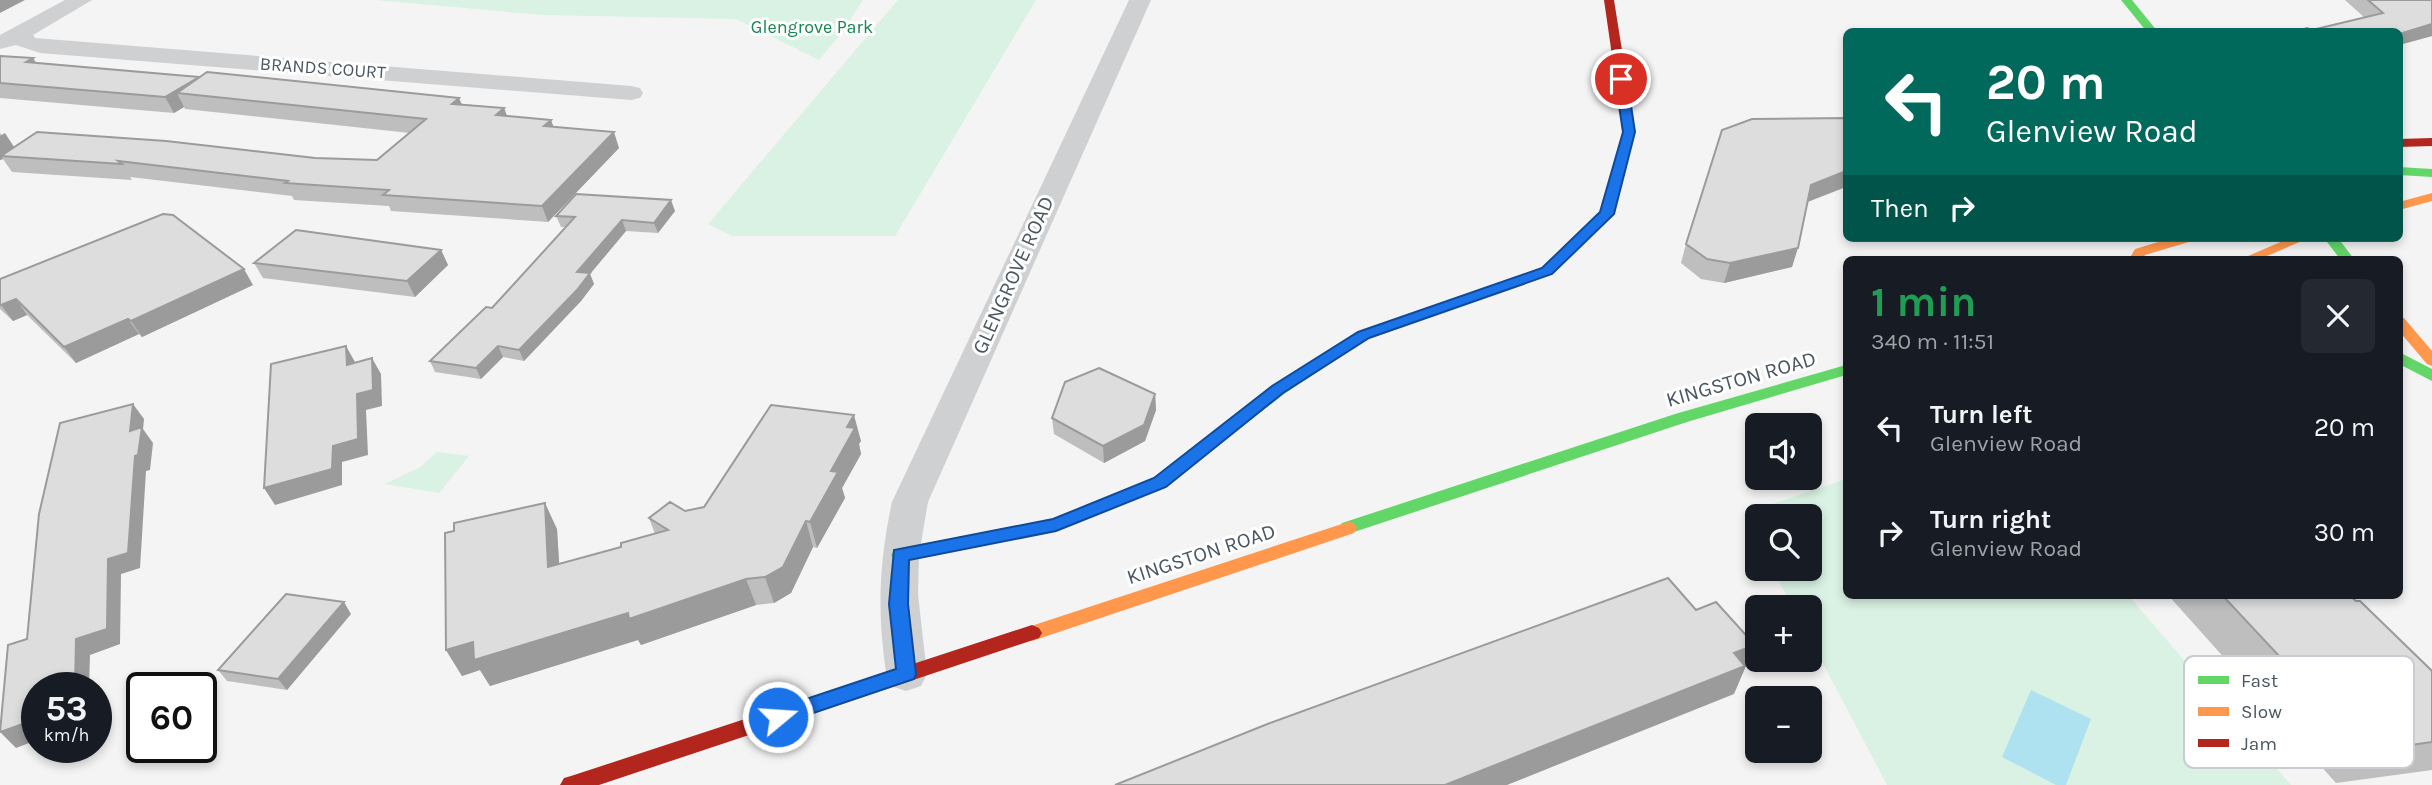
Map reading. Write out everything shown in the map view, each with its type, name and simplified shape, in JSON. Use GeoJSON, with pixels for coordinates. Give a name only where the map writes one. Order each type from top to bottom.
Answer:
{"type":"FeatureCollection","features":[{"type":"Feature","properties":{"kind":"street"},"geometry":{"type":"LineString","coordinates":[[10,39],[81,0]]}},
{"type":"Feature","properties":{"kind":"street","name":"GLENGROVE ROAD"},"geometry":{"type":"LineString","coordinates":[[906,674],[898,604],[900,555],[910,502],[1140,0]]}},
{"type":"Feature","properties":{"kind":"street"},"geometry":{"type":"LineString","coordinates":[[900,555],[1056,525],[1160,482],[1278,390],[1364,335],[1547,271],[1607,214],[1629,132],[1609,0]]}},
{"type":"Feature","properties":{"kind":"street"},"geometry":{"type":"LineString","coordinates":[[2126,0],[2150,28]]}},
{"type":"Feature","properties":{"kind":"street","name":"BRANDS COURT"},"geometry":{"type":"LineString","coordinates":[[10,39],[40,46],[631,93]]}},
{"type":"Feature","properties":{"kind":"street"},"geometry":{"type":"LineString","coordinates":[[2403,143],[2432,142]]}},
{"type":"Feature","properties":{"kind":"street"},"geometry":{"type":"LineString","coordinates":[[2403,171],[2432,173]]}},
{"type":"Feature","properties":{"kind":"street"},"geometry":{"type":"LineString","coordinates":[[2403,205],[2432,197]]}},
{"type":"Feature","properties":{"kind":"street"},"geometry":{"type":"LineString","coordinates":[[2138,256],[2140,252],[2174,242]]}},
{"type":"Feature","properties":{"kind":"street"},"geometry":{"type":"LineString","coordinates":[[2256,256],[2292,242]]}},
{"type":"Feature","properties":{"kind":"street"},"geometry":{"type":"LineString","coordinates":[[2403,326],[2432,361]]}},
{"type":"Feature","properties":{"kind":"street"},"geometry":{"type":"LineString","coordinates":[[2403,359],[2432,376]]}},
{"type":"Feature","properties":{"kind":"street","name":"KINGSTON ROAD"},"geometry":{"type":"LineString","coordinates":[[571,785],[1681,418],[1843,371]]}},
{"type":"Feature","properties":{"kind":"green space","name":"Glengrove Park"},"geometry":{"type":"Polygon","coordinates":[[[375,0],[863,0],[843,31],[819,60],[736,19],[543,15],[375,0]]]}},
{"type":"Feature","properties":{"kind":"green space"},"geometry":{"type":"Polygon","coordinates":[[[898,0],[1036,0],[895,236],[732,236],[708,224],[898,0]]]}},
{"type":"Feature","properties":{"kind":"green space"},"geometry":{"type":"Polygon","coordinates":[[[437,452],[469,456],[439,493],[384,484],[419,468],[437,452]]]}},
{"type":"Feature","properties":{"kind":"green space"},"geometry":{"type":"Polygon","coordinates":[[[1843,480],[1843,599],[2131,599],[2184,660],[2184,768],[2276,768],[2291,785],[1887,785],[1822,662],[1822,595],[1786,595],[1779,581],[1822,581],[1822,504],[1772,504],[1814,490],[1822,490],[1822,487],[1843,480]]]}},
{"type":"Feature","properties":{"kind":"water"},"geometry":{"type":"Polygon","coordinates":[[[2031,690],[2091,719],[2066,785],[2056,785],[2002,757],[2031,690]]]}},
{"type":"Feature","properties":{"kind":"building"},"geometry":{"type":"Polygon","coordinates":[[[2368,0],[2432,0],[2432,24],[2403,33],[2403,28],[2320,28],[2383,13],[2368,0]]]}},
{"type":"Feature","properties":{"kind":"building"},"geometry":{"type":"Polygon","coordinates":[[[0,56],[33,58],[26,62],[199,77],[165,97],[0,83],[0,56]]]}},
{"type":"Feature","properties":{"kind":"building"},"geometry":{"type":"Polygon","coordinates":[[[207,72],[459,98],[452,104],[504,108],[496,115],[551,120],[544,126],[614,132],[542,206],[383,195],[389,190],[285,183],[288,181],[118,161],[122,164],[1,156],[37,132],[166,141],[315,158],[377,160],[426,119],[177,93],[207,72]]]}},
{"type":"Feature","properties":{"kind":"building"},"geometry":{"type":"Polygon","coordinates":[[[1843,118],[1843,172],[1811,185],[1798,248],[1730,263],[1707,259],[1686,244],[1722,130],[1752,119],[1843,118]]]}},
{"type":"Feature","properties":{"kind":"building"},"geometry":{"type":"Polygon","coordinates":[[[576,194],[671,200],[654,223],[622,220],[577,272],[590,273],[577,290],[519,350],[498,346],[476,368],[430,361],[486,307],[492,308],[575,217],[556,216],[576,194]]]}},
{"type":"Feature","properties":{"kind":"building"},"geometry":{"type":"Polygon","coordinates":[[[163,214],[173,215],[244,269],[131,321],[128,319],[64,347],[16,299],[0,304],[0,279],[163,214]]]}},
{"type":"Feature","properties":{"kind":"building"},"geometry":{"type":"Polygon","coordinates":[[[296,230],[441,250],[407,281],[254,263],[296,230]]]}},
{"type":"Feature","properties":{"kind":"building"},"geometry":{"type":"Polygon","coordinates":[[[346,346],[347,365],[372,358],[373,390],[357,394],[358,439],[333,446],[332,469],[264,488],[271,364],[346,346]]]}},
{"type":"Feature","properties":{"kind":"building"},"geometry":{"type":"Polygon","coordinates":[[[1099,368],[1155,394],[1144,425],[1103,446],[1052,418],[1065,382],[1099,368]]]}},
{"type":"Feature","properties":{"kind":"building"},"geometry":{"type":"Polygon","coordinates":[[[133,404],[130,431],[142,427],[138,455],[135,456],[128,553],[108,559],[107,629],[76,639],[75,672],[21,672],[21,725],[0,732],[8,645],[27,639],[39,514],[60,423],[133,404]]]}},
{"type":"Feature","properties":{"kind":"building"},"geometry":{"type":"Polygon","coordinates":[[[771,405],[854,415],[847,427],[855,428],[831,471],[838,472],[810,522],[806,521],[783,567],[765,577],[746,579],[629,619],[628,613],[474,660],[473,642],[446,650],[445,533],[454,531],[454,523],[545,503],[548,567],[621,547],[621,543],[668,530],[649,518],[670,502],[685,511],[704,507],[771,405]]]}},
{"type":"Feature","properties":{"kind":"building"},"geometry":{"type":"Polygon","coordinates":[[[1668,578],[1696,610],[1716,602],[1745,634],[1745,649],[1734,653],[1745,666],[1445,785],[1115,785],[1270,723],[1668,578]]]}},
{"type":"Feature","properties":{"kind":"building"},"geometry":{"type":"Polygon","coordinates":[[[286,594],[344,602],[278,679],[218,670],[286,594]]]}},
{"type":"Feature","properties":{"kind":"building"},"geometry":{"type":"Polygon","coordinates":[[[2226,599],[2360,601],[2432,671],[2432,742],[2414,745],[2414,656],[2279,656],[2226,599]]]}},
{"type":"Feature","properties":{"kind":"traffic: fast"},"geometry":{"type":"LineString","coordinates":[[2126,0],[2150,28]]}},
{"type":"Feature","properties":{"kind":"traffic: fast"},"geometry":{"type":"LineString","coordinates":[[2403,171],[2432,173]]}},
{"type":"Feature","properties":{"kind":"traffic: fast"},"geometry":{"type":"LineString","coordinates":[[2334,242],[2345,256]]}},
{"type":"Feature","properties":{"kind":"traffic: fast"},"geometry":{"type":"LineString","coordinates":[[900,555],[1057,525],[1160,482],[1278,390],[1364,335],[1408,319]]}},
{"type":"Feature","properties":{"kind":"traffic: fast"},"geometry":{"type":"LineString","coordinates":[[2403,359],[2432,376]]}},
{"type":"Feature","properties":{"kind":"traffic: fast"},"geometry":{"type":"LineString","coordinates":[[1348,528],[1681,418],[1843,371]]}},
{"type":"Feature","properties":{"kind":"traffic: slow"},"geometry":{"type":"LineString","coordinates":[[2403,205],[2432,197]]}},
{"type":"Feature","properties":{"kind":"traffic: slow"},"geometry":{"type":"LineString","coordinates":[[2138,256],[2140,252],[2174,242]]}},
{"type":"Feature","properties":{"kind":"traffic: slow"},"geometry":{"type":"LineString","coordinates":[[2256,256],[2292,242]]}},
{"type":"Feature","properties":{"kind":"traffic: slow"},"geometry":{"type":"LineString","coordinates":[[2403,326],[2432,361]]}},
{"type":"Feature","properties":{"kind":"traffic: slow"},"geometry":{"type":"LineString","coordinates":[[1032,633],[1348,528]]}},
{"type":"Feature","properties":{"kind":"traffic: jam"},"geometry":{"type":"LineString","coordinates":[[1408,319],[1547,271],[1607,213],[1629,132],[1609,0]]}},
{"type":"Feature","properties":{"kind":"traffic: jam"},"geometry":{"type":"LineString","coordinates":[[2403,143],[2432,142]]}},
{"type":"Feature","properties":{"kind":"traffic: jam"},"geometry":{"type":"LineString","coordinates":[[571,785],[1032,633]]}},
{"type":"Feature","properties":{"kind":"route"},"geometry":{"type":"LineString","coordinates":[[778,717],[906,674],[898,604],[900,555],[1056,525],[1160,482],[1278,390],[1364,335],[1547,271],[1607,214],[1629,132],[1621,79]]}}]}
